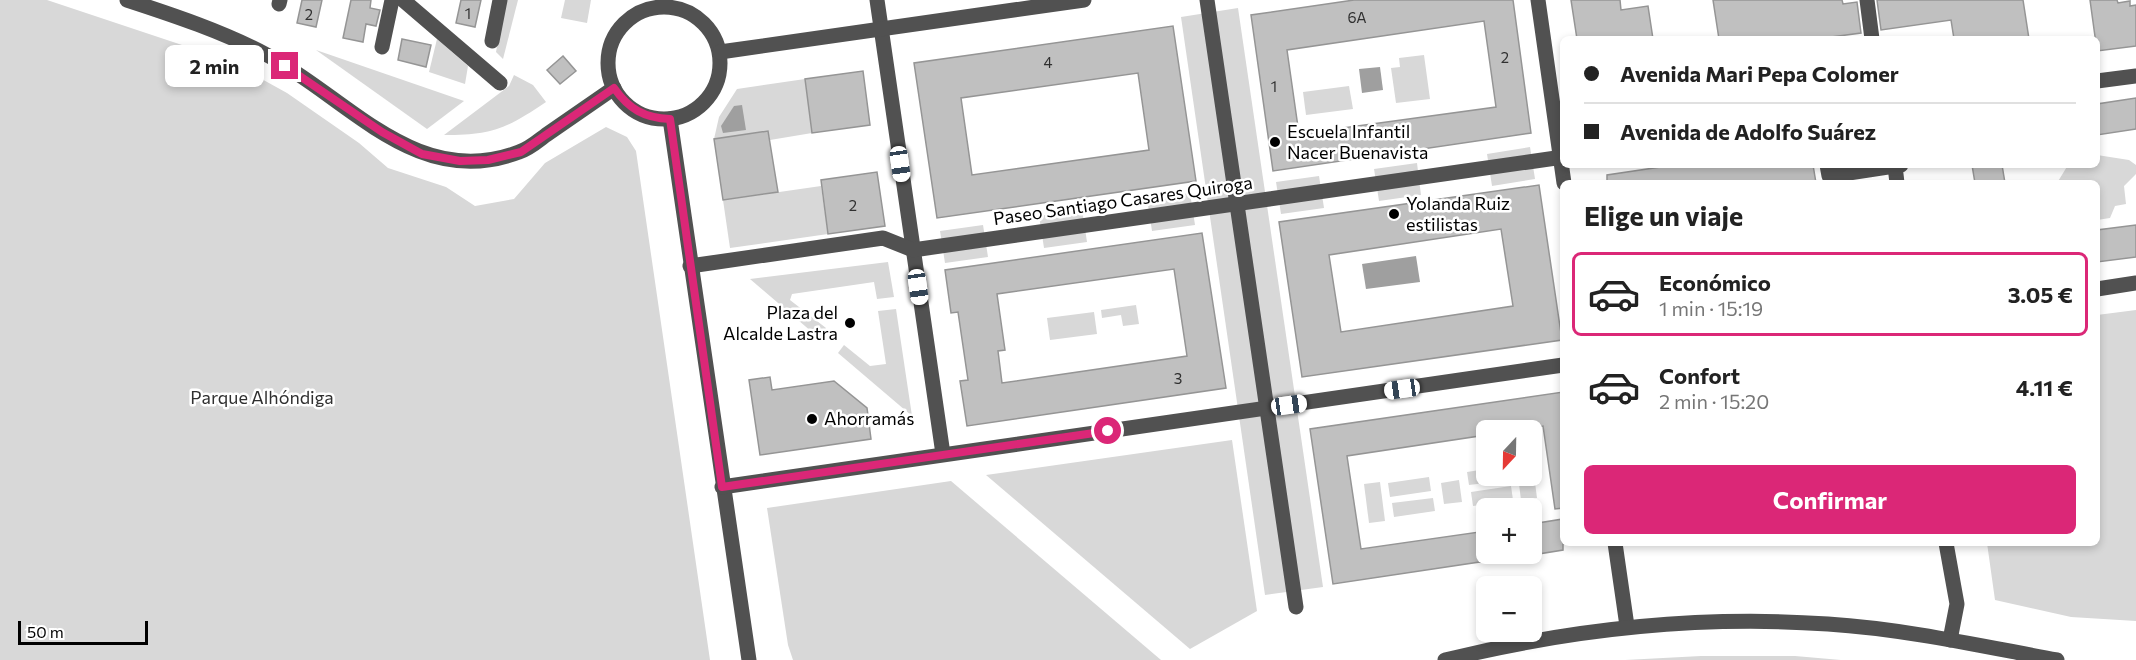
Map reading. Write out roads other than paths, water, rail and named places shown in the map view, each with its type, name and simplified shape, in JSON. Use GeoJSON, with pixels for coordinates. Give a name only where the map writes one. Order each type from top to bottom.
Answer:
{"type":"FeatureCollection","features":[{"type":"Feature","properties":{"kind":"street"},"geometry":{"type":"LineString","coordinates":[[127,0],[166,13],[267,55],[382,132],[422,154],[432,156],[460,161],[488,160],[521,152],[614,88]]}},
{"type":"Feature","properties":{"kind":"street"},"geometry":{"type":"LineString","coordinates":[[382,47],[392,0]]}},
{"type":"Feature","properties":{"kind":"street"},"geometry":{"type":"LineString","coordinates":[[403,0],[500,83]]}},
{"type":"Feature","properties":{"kind":"street"},"geometry":{"type":"LineString","coordinates":[[492,41],[500,0]]}},
{"type":"Feature","properties":{"kind":"street"},"geometry":{"type":"LineString","coordinates":[[877,0],[943,454]]}},
{"type":"Feature","properties":{"kind":"street"},"geometry":{"type":"LineString","coordinates":[[720,52],[1084,0]]}},
{"type":"Feature","properties":{"kind":"street"},"geometry":{"type":"LineString","coordinates":[[1207,0],[1239,204],[1296,607]]}},
{"type":"Feature","properties":{"kind":"street"},"geometry":{"type":"LineString","coordinates":[[1538,0],[1560,144]]}},
{"type":"Feature","properties":{"kind":"street"},"geometry":{"type":"LineString","coordinates":[[1867,0],[1872,36]]}},
{"type":"Feature","properties":{"kind":"street"},"geometry":{"type":"LineString","coordinates":[[659,4],[683,11],[703,24],[720,52],[720,69],[715,87],[704,102],[690,113],[670,119],[655,119],[638,113],[624,102],[614,88],[609,62],[615,36],[634,17],[659,4]]}},
{"type":"Feature","properties":{"kind":"street"},"geometry":{"type":"LineString","coordinates":[[2100,81],[2136,76]]}},
{"type":"Feature","properties":{"kind":"street"},"geometry":{"type":"LineString","coordinates":[[670,119],[749,660]]}},
{"type":"Feature","properties":{"kind":"street","name":"Paseo Santiago Casares Quiroga"},"geometry":{"type":"LineString","coordinates":[[913,250],[1560,157]]}},
{"type":"Feature","properties":{"kind":"street"},"geometry":{"type":"LineString","coordinates":[[1828,168],[1829,176],[1879,168]]}},
{"type":"Feature","properties":{"kind":"street"},"geometry":{"type":"LineString","coordinates":[[690,266],[883,237],[913,250]]}},
{"type":"Feature","properties":{"kind":"street"},"geometry":{"type":"LineString","coordinates":[[2100,289],[2136,283]]}},
{"type":"Feature","properties":{"kind":"street"},"geometry":{"type":"LineString","coordinates":[[722,487],[1560,366]]}},
{"type":"Feature","properties":{"kind":"street"},"geometry":{"type":"LineString","coordinates":[[1615,546],[1627,626]]}},
{"type":"Feature","properties":{"kind":"street"},"geometry":{"type":"LineString","coordinates":[[1947,546],[1957,604],[1950,640]]}},
{"type":"Feature","properties":{"kind":"street"},"geometry":{"type":"LineString","coordinates":[[1445,660],[1515,643],[1627,626],[1765,621],[1830,624],[1950,640],[2057,660]]}},
{"type":"Feature","properties":{"kind":"place","name":"Escuela Infantil Nacer Buenavista"},"geometry":{"type":"Point","coordinates":[1275,142]}},
{"type":"Feature","properties":{"kind":"place","name":"Yolanda Ruiz estilistas"},"geometry":{"type":"Point","coordinates":[1394,214]}},
{"type":"Feature","properties":{"kind":"place","name":"Plaza del Alcalde Lastra"},"geometry":{"type":"Point","coordinates":[850,323]}},
{"type":"Feature","properties":{"kind":"place","name":"Ahorramás"},"geometry":{"type":"Point","coordinates":[812,419]}},
{"type":"Feature","properties":{"kind":"park label","name":"Parque Alhóndiga"},"geometry":{"type":"Point","coordinates":[262,398]}}]}
